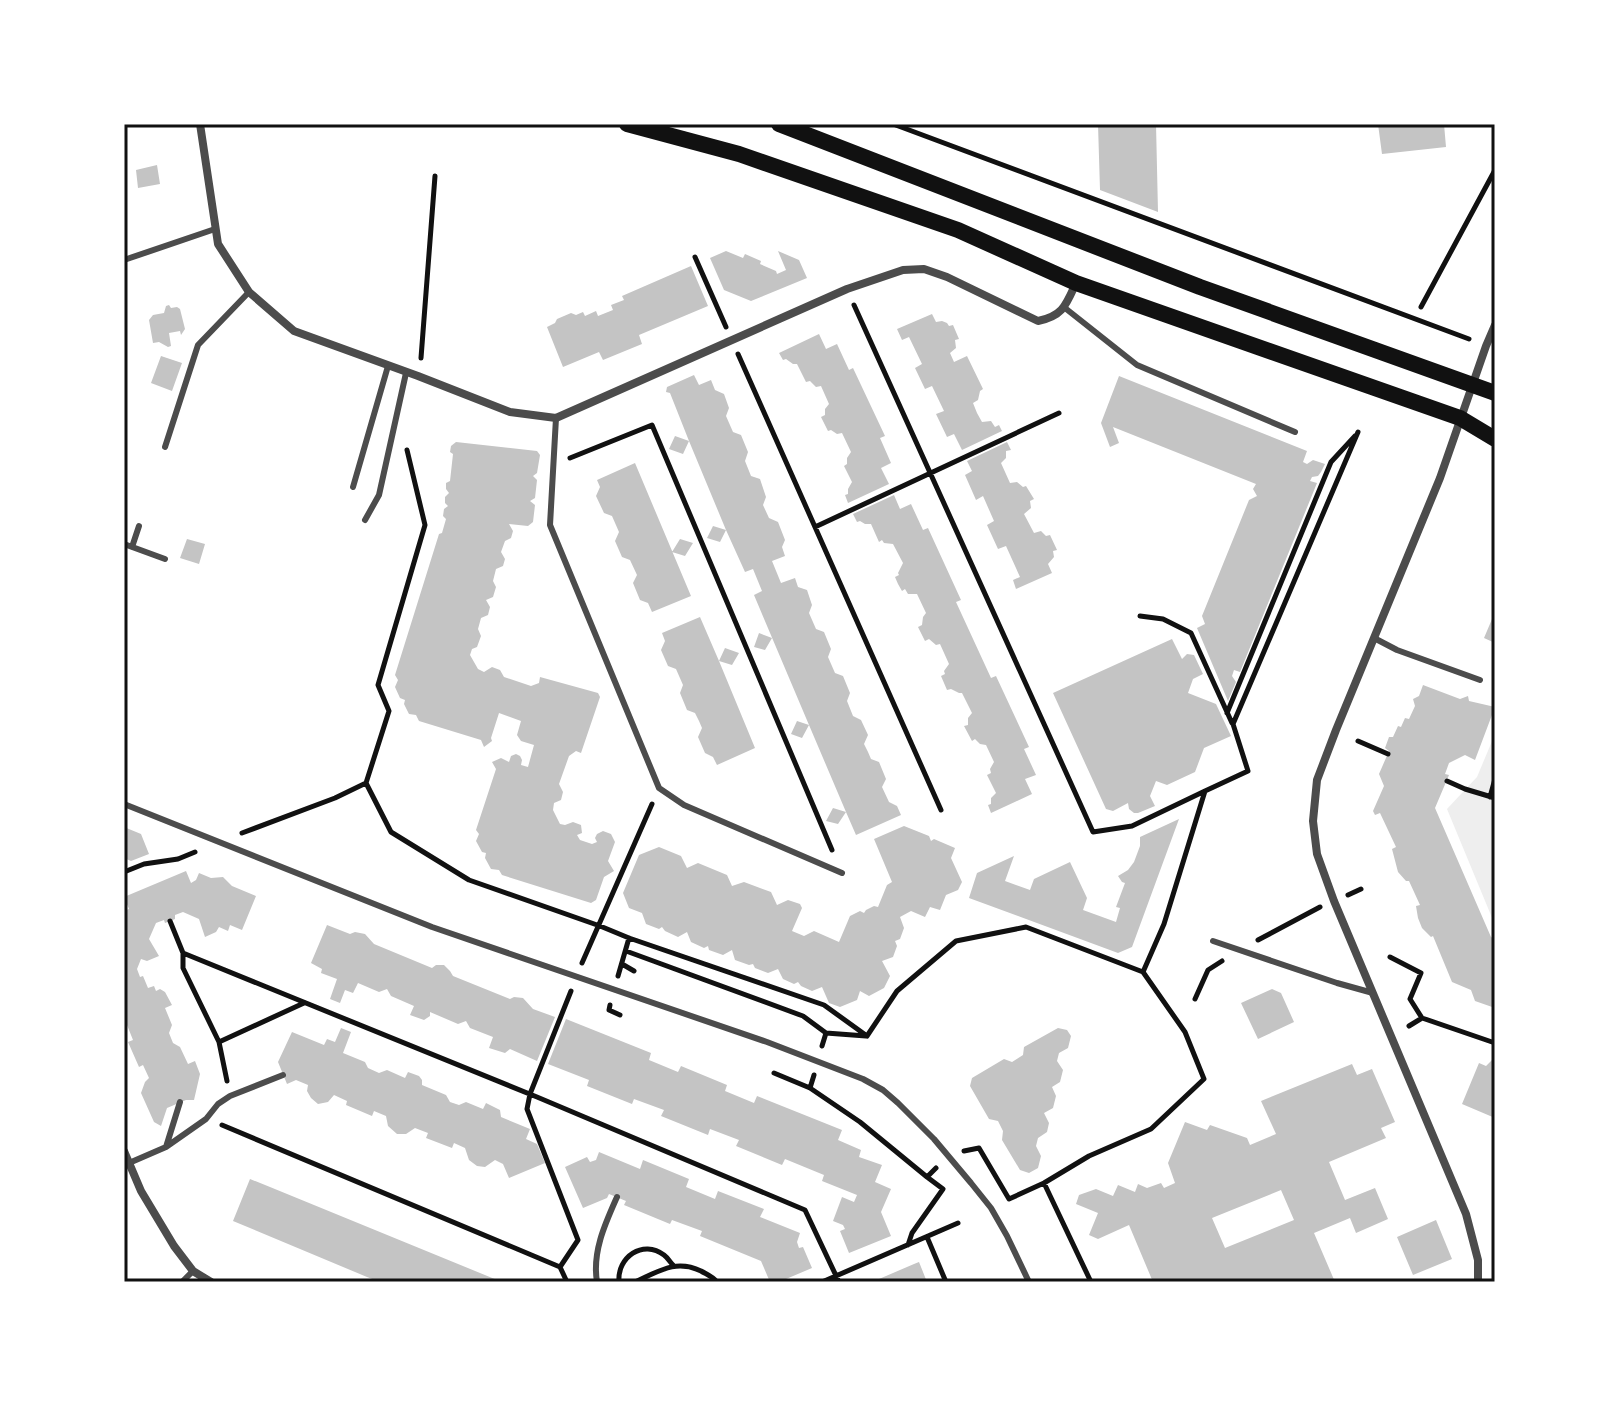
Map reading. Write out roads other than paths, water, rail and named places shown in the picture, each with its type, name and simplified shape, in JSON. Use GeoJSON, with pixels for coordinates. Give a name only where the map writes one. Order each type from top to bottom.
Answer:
{"type":"FeatureCollection","features":[{"type":"Feature","properties":{"kind":"main road"},"geometry":{"type":"LineString","coordinates":[[627,124],[739,154],[943,225],[1076,283],[1460,418],[1495,439]]}},
{"type":"Feature","properties":{"kind":"main road"},"geometry":{"type":"LineString","coordinates":[[779,124],[1200,287],[1495,393]]}},
{"type":"Feature","properties":{"kind":"street"},"geometry":{"type":"LineString","coordinates":[[200,124],[218,244],[249,292],[294,331],[510,412],[556,418],[847,289],[903,270],[924,269],[947,277],[1038,321],[1051,318],[1065,308],[1076,283]]}},
{"type":"Feature","properties":{"kind":"street"},"geometry":{"type":"LineString","coordinates":[[1478,1282],[1478,1260],[1466,1214],[1334,901],[1317,854],[1313,821],[1317,780],[1440,478],[1495,325]]}},
{"type":"Feature","properties":{"kind":"street"},"geometry":{"type":"LineString","coordinates":[[124,1151],[141,1191],[174,1246],[193,1271],[211,1282]]}},
{"type":"Feature","properties":{"kind":"lane"},"geometry":{"type":"LineString","coordinates":[[124,260],[215,229]]}},
{"type":"Feature","properties":{"kind":"lane"},"geometry":{"type":"LineString","coordinates":[[165,447],[198,345],[249,292]]}},
{"type":"Feature","properties":{"kind":"lane"},"geometry":{"type":"LineString","coordinates":[[1065,308],[1137,365],[1295,432]]}},
{"type":"Feature","properties":{"kind":"lane"},"geometry":{"type":"LineString","coordinates":[[353,487],[388,366]]}},
{"type":"Feature","properties":{"kind":"lane"},"geometry":{"type":"LineString","coordinates":[[365,520],[379,495],[406,373]]}},
{"type":"Feature","properties":{"kind":"lane"},"geometry":{"type":"LineString","coordinates":[[556,418],[550,525],[659,788],[684,805],[842,873]]}},
{"type":"Feature","properties":{"kind":"lane"},"geometry":{"type":"LineString","coordinates":[[132,547],[139,526]]}},
{"type":"Feature","properties":{"kind":"lane"},"geometry":{"type":"LineString","coordinates":[[124,544],[165,559]]}},
{"type":"Feature","properties":{"kind":"lane"},"geometry":{"type":"LineString","coordinates":[[1374,638],[1397,650],[1480,680]]}},
{"type":"Feature","properties":{"kind":"lane"},"geometry":{"type":"LineString","coordinates":[[124,804],[432,927],[767,1042],[863,1079],[883,1090],[934,1139],[991,1208],[1029,1282]]}},
{"type":"Feature","properties":{"kind":"lane"},"geometry":{"type":"LineString","coordinates":[[1213,941],[1374,993]]}},
{"type":"Feature","properties":{"kind":"lane"},"geometry":{"type":"LineString","coordinates":[[129,1163],[166,1147],[206,1119],[218,1104],[230,1096],[283,1075]]}},
{"type":"Feature","properties":{"kind":"lane"},"geometry":{"type":"LineString","coordinates":[[166,1147],[180,1102]]}},
{"type":"Feature","properties":{"kind":"lane"},"geometry":{"type":"LineString","coordinates":[[597,1282],[598,1246],[617,1197]]}},
{"type":"Feature","properties":{"kind":"lane"},"geometry":{"type":"LineString","coordinates":[[182,1282],[193,1271]]}}]}
